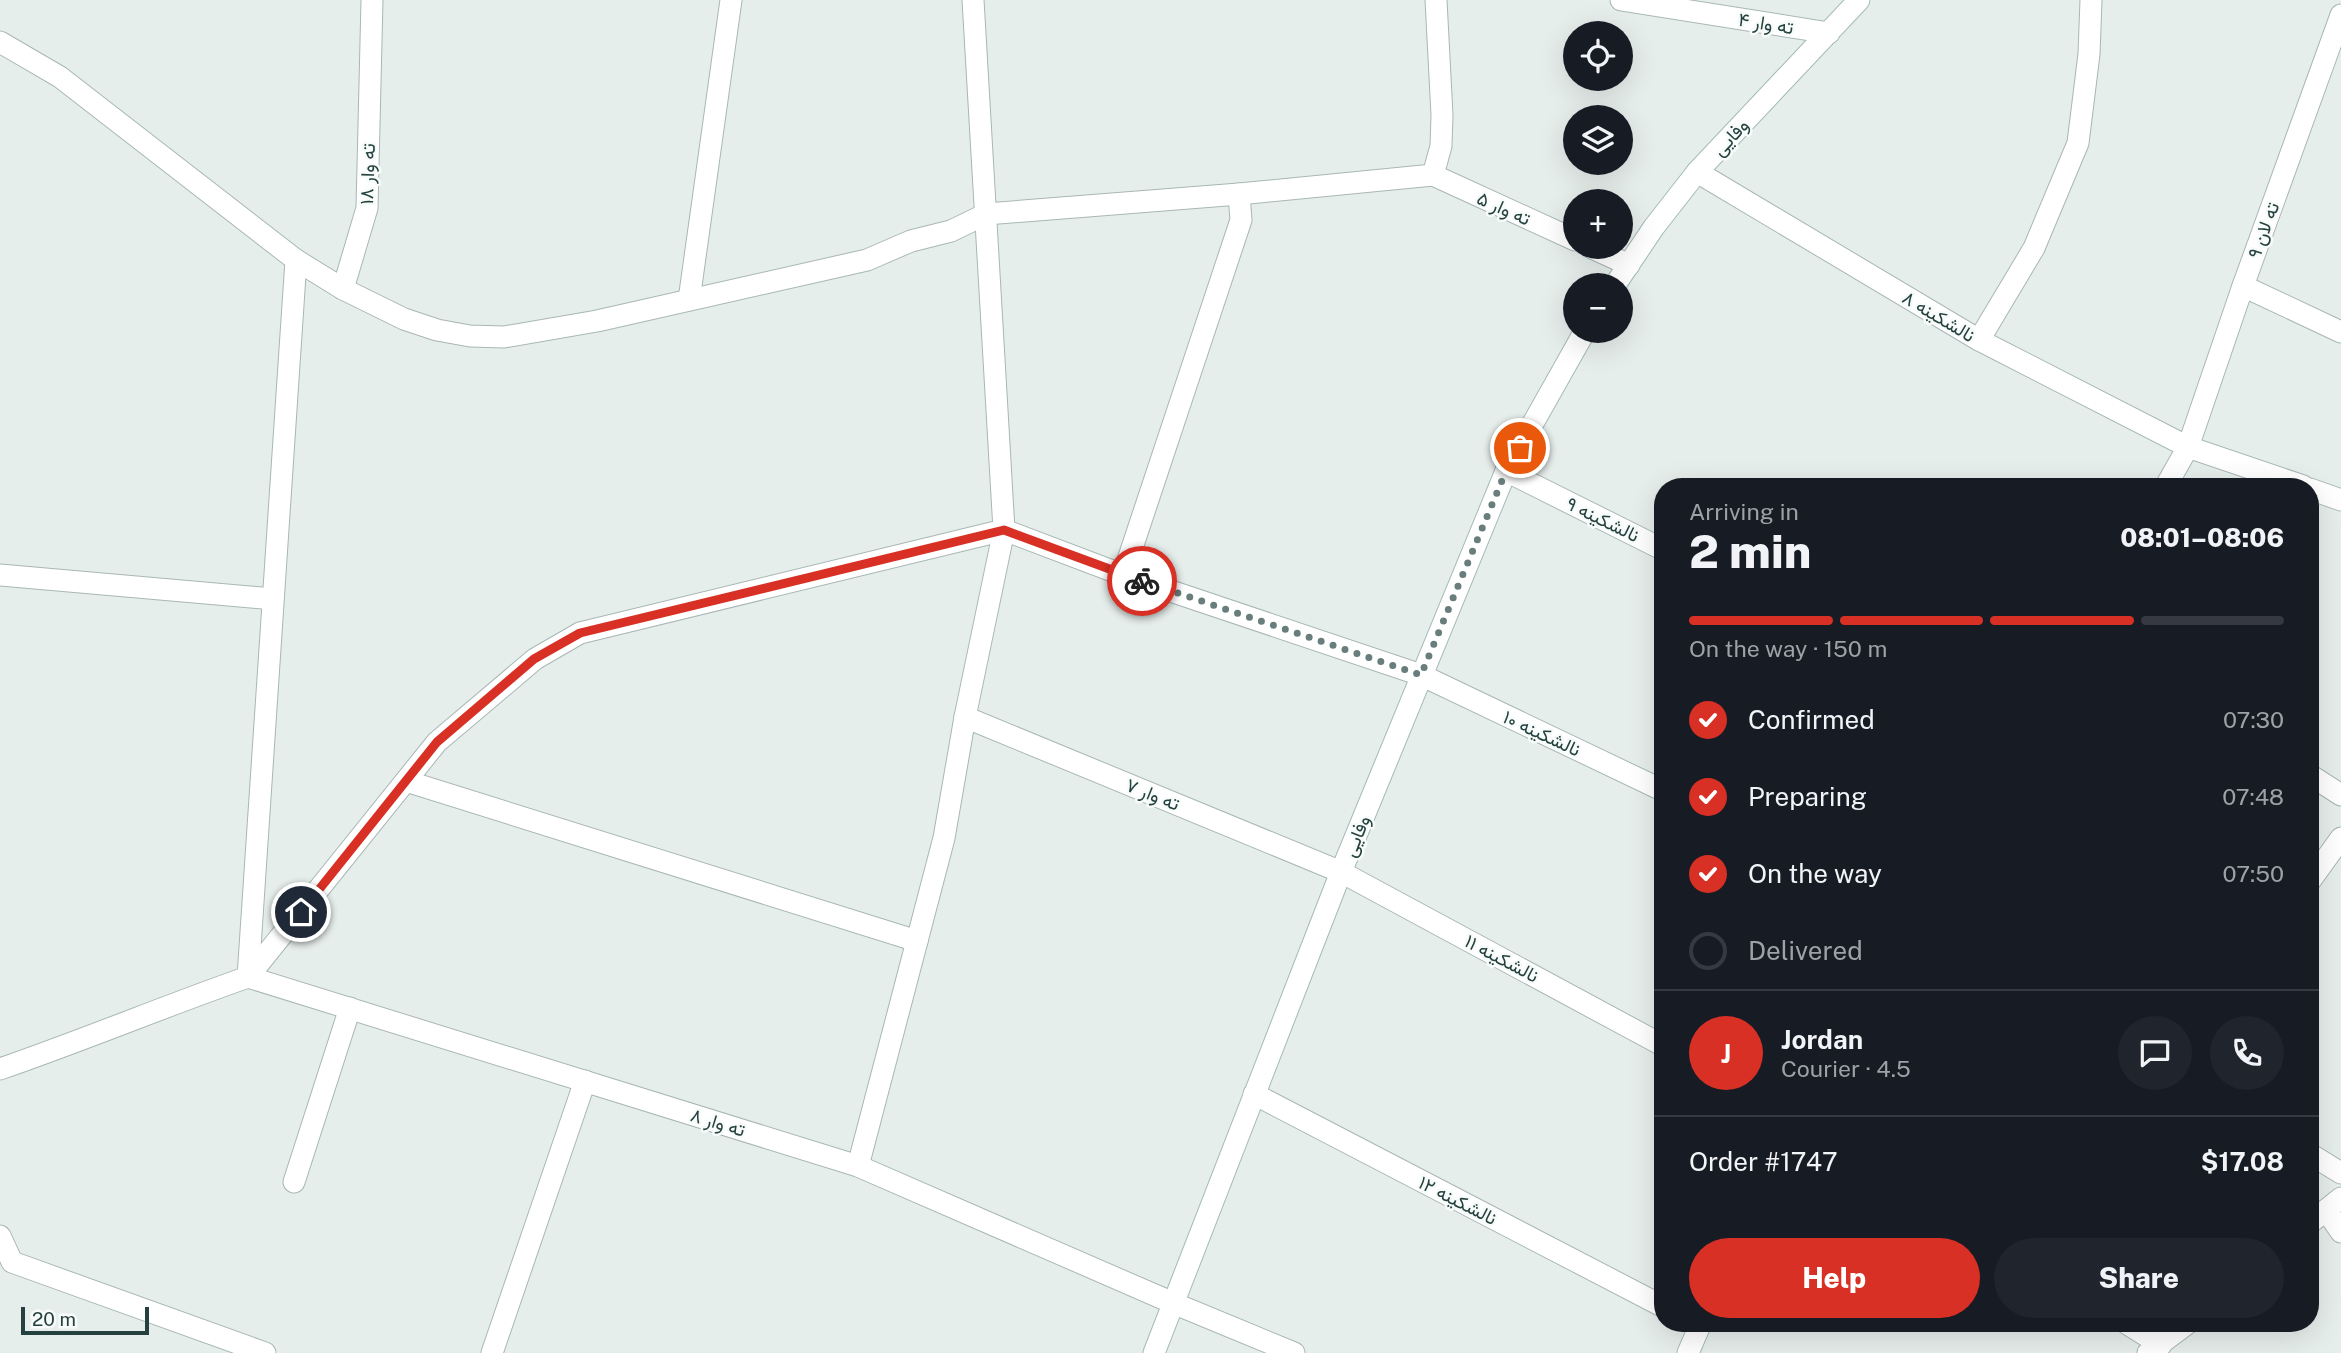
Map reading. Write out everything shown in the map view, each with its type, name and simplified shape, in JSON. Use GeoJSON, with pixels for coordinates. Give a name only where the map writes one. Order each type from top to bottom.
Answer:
{"type":"FeatureCollection","features":[{"type":"Feature","properties":{"kind":"street","name":"ته وار ۱۸"},"geometry":{"type":"LineString","coordinates":[[343,289],[368,208],[372,0]]}},
{"type":"Feature","properties":{"kind":"street"},"geometry":{"type":"LineString","coordinates":[[689,300],[730,0]]}},
{"type":"Feature","properties":{"kind":"street"},"geometry":{"type":"LineString","coordinates":[[858,1166],[944,838],[965,717],[1004,530],[974,0]]}},
{"type":"Feature","properties":{"kind":"street"},"geometry":{"type":"LineString","coordinates":[[0,42],[60,77],[296,260],[343,289],[404,319],[437,330],[470,336],[504,337],[597,321],[867,260],[911,241],[951,231],[986,214],[1433,175],[1441,146],[1442,116],[1436,0]]}},
{"type":"Feature","properties":{"kind":"street","name":"ته وار ۴"},"geometry":{"type":"LineString","coordinates":[[1620,0],[1829,33]]}},
{"type":"Feature","properties":{"kind":"street","name":"وفایی"},"geometry":{"type":"LineString","coordinates":[[1623,273],[1654,227],[1697,172],[1859,0]]}},
{"type":"Feature","properties":{"kind":"street"},"geometry":{"type":"LineString","coordinates":[[1979,340],[2034,248],[2078,143],[2089,54],[2091,0]]}},
{"type":"Feature","properties":{"kind":"street","name":"ته لان ۹"},"geometry":{"type":"LineString","coordinates":[[2171,478],[2188,447],[2243,286],[2335,48],[2341,15]]}},
{"type":"Feature","properties":{"kind":"street","name":"نالشکینه ۸"},"geometry":{"type":"LineString","coordinates":[[1697,172],[1979,340],[2188,447],[2279,478]]}},
{"type":"Feature","properties":{"kind":"street","name":"ته وار ۵"},"geometry":{"type":"LineString","coordinates":[[1433,175],[1563,235]]}},
{"type":"Feature","properties":{"kind":"street"},"geometry":{"type":"LineString","coordinates":[[1123,575],[1241,220],[1239,194]]}},
{"type":"Feature","properties":{"kind":"street"},"geometry":{"type":"LineString","coordinates":[[1616,259],[1629,265]]}},
{"type":"Feature","properties":{"kind":"street"},"geometry":{"type":"LineString","coordinates":[[248,977],[296,260]]}},
{"type":"Feature","properties":{"kind":"street"},"geometry":{"type":"LineString","coordinates":[[2243,286],[2341,332]]}},
{"type":"Feature","properties":{"kind":"street","name":"وفایی"},"geometry":{"type":"LineString","coordinates":[[1154,1353],[1341,872],[1506,471],[1578,343]]}},
{"type":"Feature","properties":{"kind":"street","name":"نالشکینه ۹"},"geometry":{"type":"LineString","coordinates":[[1506,471],[1654,545]]}},
{"type":"Feature","properties":{"kind":"street"},"geometry":{"type":"LineString","coordinates":[[2319,492],[2341,500]]}},
{"type":"Feature","properties":{"kind":"street"},"geometry":{"type":"LineString","coordinates":[[0,1069],[248,977],[437,742],[534,659],[580,633],[1004,530]]}},
{"type":"Feature","properties":{"kind":"street","name":"نالشکینه ۱۰"},"geometry":{"type":"LineString","coordinates":[[1004,530],[1123,575],[1421,675],[1654,786]]}},
{"type":"Feature","properties":{"kind":"street"},"geometry":{"type":"LineString","coordinates":[[0,575],[273,599]]}},
{"type":"Feature","properties":{"kind":"street","name":"ته وار ۷"},"geometry":{"type":"LineString","coordinates":[[965,717],[1341,872]]}},
{"type":"Feature","properties":{"kind":"street"},"geometry":{"type":"LineString","coordinates":[[406,781],[917,941]]}},
{"type":"Feature","properties":{"kind":"street"},"geometry":{"type":"LineString","coordinates":[[2319,781],[2341,795]]}},
{"type":"Feature","properties":{"kind":"street"},"geometry":{"type":"LineString","coordinates":[[2319,869],[2341,838]]}},
{"type":"Feature","properties":{"kind":"street","name":"نالشکینه ۱۱"},"geometry":{"type":"LineString","coordinates":[[1341,872],[1654,1041]]}},
{"type":"Feature","properties":{"kind":"street","name":"ته وار ۸"},"geometry":{"type":"LineString","coordinates":[[248,977],[858,1166],[1173,1304],[1294,1353]]}},
{"type":"Feature","properties":{"kind":"street"},"geometry":{"type":"LineString","coordinates":[[294,1182],[350,1008]]}},
{"type":"Feature","properties":{"kind":"street"},"geometry":{"type":"LineString","coordinates":[[492,1353],[585,1081]]}},
{"type":"Feature","properties":{"kind":"street","name":"نالشکینه ۱۲"},"geometry":{"type":"LineString","coordinates":[[1254,1094],[1654,1302]]}},
{"type":"Feature","properties":{"kind":"street"},"geometry":{"type":"LineString","coordinates":[[2319,1160],[2341,1173]]}},
{"type":"Feature","properties":{"kind":"street"},"geometry":{"type":"LineString","coordinates":[[2326,1211],[2341,1232]]}},
{"type":"Feature","properties":{"kind":"street"},"geometry":{"type":"LineString","coordinates":[[0,1236],[12,1262],[265,1353]]}},
{"type":"Feature","properties":{"kind":"street"},"geometry":{"type":"LineString","coordinates":[[1688,1353],[1696,1332]]}},
{"type":"Feature","properties":{"kind":"street"},"geometry":{"type":"LineString","coordinates":[[2136,1332],[2155,1349],[2177,1332]]}},
{"type":"Feature","properties":{"kind":"way so far"},"geometry":{"type":"LineString","coordinates":[[1142,581],[1421,675],[1506,471],[1520,448]]}},
{"type":"Feature","properties":{"kind":"route"},"geometry":{"type":"LineString","coordinates":[[301,912],[437,742],[534,659],[580,633],[1004,530],[1142,581]]}}]}
